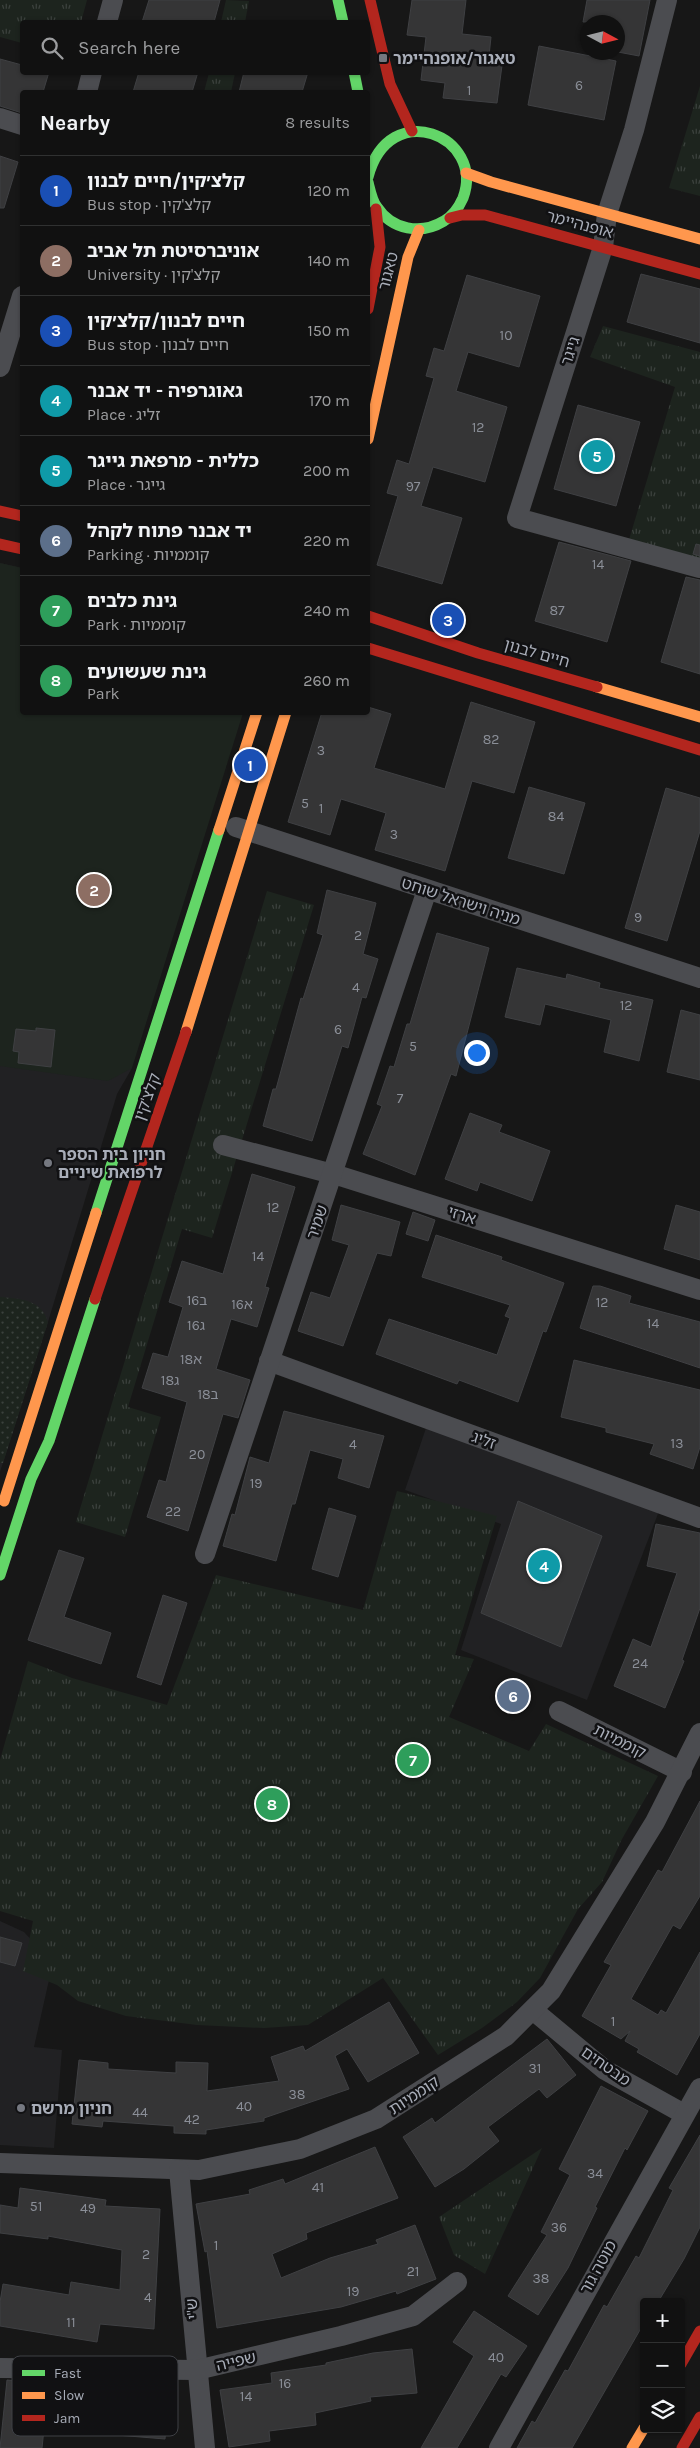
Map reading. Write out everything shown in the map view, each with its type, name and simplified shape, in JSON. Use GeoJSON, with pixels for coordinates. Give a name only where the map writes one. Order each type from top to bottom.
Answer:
{"type":"FeatureCollection","features":[{"type":"Feature","properties":{"kind":"street"},"geometry":{"type":"LineString","coordinates":[[108,20],[113,0]]}},
{"type":"Feature","properties":{"kind":"street"},"geometry":{"type":"LineString","coordinates":[[338,0],[342,20]]}},
{"type":"Feature","properties":{"kind":"street"},"geometry":{"type":"LineString","coordinates":[[370,0],[386,79],[396,105],[412,131]]}},
{"type":"Feature","properties":{"kind":"street","name":"גייגר"},"geometry":{"type":"LineString","coordinates":[[668,0],[634,130],[607,214],[603,247],[517,518],[700,568]]}},
{"type":"Feature","properties":{"kind":"street"},"geometry":{"type":"LineString","coordinates":[[88,90],[91,75]]}},
{"type":"Feature","properties":{"kind":"street"},"geometry":{"type":"LineString","coordinates":[[355,75],[358,90]]}},
{"type":"Feature","properties":{"kind":"street"},"geometry":{"type":"LineString","coordinates":[[0,118],[20,124]]}},
{"type":"Feature","properties":{"kind":"street"},"geometry":{"type":"LineString","coordinates":[[370,164],[376,151],[386,141],[398,134],[412,131],[427,131],[441,136],[453,146],[462,158],[466,172],[466,189],[460,205],[450,218]]}},
{"type":"Feature","properties":{"kind":"street","name":"אופנהיימר"},"geometry":{"type":"LineString","coordinates":[[466,172],[491,182],[700,239]]}},
{"type":"Feature","properties":{"kind":"street","name":"טאגור"},"geometry":{"type":"LineString","coordinates":[[370,197],[380,224],[380,257],[370,300]]}},
{"type":"Feature","properties":{"kind":"street"},"geometry":{"type":"LineString","coordinates":[[376,209],[384,218],[395,225],[419,230]]}},
{"type":"Feature","properties":{"kind":"street","name":"אופנהיימר"},"geometry":{"type":"LineString","coordinates":[[419,230],[440,225],[450,218],[462,215],[485,215],[700,274]]}},
{"type":"Feature","properties":{"kind":"street","name":"טאגור"},"geometry":{"type":"LineString","coordinates":[[370,430],[408,257],[419,230]]}},
{"type":"Feature","properties":{"kind":"street"},"geometry":{"type":"LineString","coordinates":[[1,360],[20,302]]}},
{"type":"Feature","properties":{"kind":"street"},"geometry":{"type":"LineString","coordinates":[[0,511],[20,516]]}},
{"type":"Feature","properties":{"kind":"street"},"geometry":{"type":"LineString","coordinates":[[0,544],[20,549]]}},
{"type":"Feature","properties":{"kind":"street","name":"חיים לבנון"},"geometry":{"type":"LineString","coordinates":[[370,617],[478,653],[700,717]]}},
{"type":"Feature","properties":{"kind":"street"},"geometry":{"type":"LineString","coordinates":[[370,649],[700,750]]}},
{"type":"Feature","properties":{"kind":"street","name":"קלצ'קין"},"geometry":{"type":"LineString","coordinates":[[0,1514],[256,715]]}},
{"type":"Feature","properties":{"kind":"street","name":"קלצ'קין"},"geometry":{"type":"LineString","coordinates":[[0,1575],[31,1478],[49,1441],[85,1325],[106,1269],[158,1109],[173,1073],[285,715]]}},
{"type":"Feature","properties":{"kind":"street","name":"מניה וישראל שוחט"},"geometry":{"type":"LineString","coordinates":[[222,822],[700,978]]}},
{"type":"Feature","properties":{"kind":"street","name":"שמיר"},"geometry":{"type":"LineString","coordinates":[[205,1554],[427,890]]}},
{"type":"Feature","properties":{"kind":"street","name":"ארזי"},"geometry":{"type":"LineString","coordinates":[[223,1145],[333,1174],[700,1290]]}},
{"type":"Feature","properties":{"kind":"street","name":"זליג"},"geometry":{"type":"LineString","coordinates":[[269,1361],[700,1518]]}},
{"type":"Feature","properties":{"kind":"street","name":"קוממיות"},"geometry":{"type":"LineString","coordinates":[[559,1711],[682,1772]]}},
{"type":"Feature","properties":{"kind":"street","name":"קוממיות"},"geometry":{"type":"LineString","coordinates":[[0,2163],[199,2170],[300,2149],[376,2119],[506,2036],[551,1991],[655,1822],[682,1772],[700,1733]]}},
{"type":"Feature","properties":{"kind":"street","name":"מבטחים"},"geometry":{"type":"LineString","coordinates":[[534,2010],[605,2070],[684,2114]]}},
{"type":"Feature","properties":{"kind":"street","name":"מוטה גור"},"geometry":{"type":"LineString","coordinates":[[499,2448],[700,2088]]}},
{"type":"Feature","properties":{"kind":"street","name":"ש\"י"},"geometry":{"type":"LineString","coordinates":[[179,2170],[205,2448]]}},
{"type":"Feature","properties":{"kind":"street","name":"שפייה"},"geometry":{"type":"LineString","coordinates":[[178,2370],[197,2370],[341,2336],[413,2316],[456,2282]]}},
{"type":"Feature","properties":{"kind":"street"},"geometry":{"type":"LineString","coordinates":[[685,2357],[700,2331]]}},
{"type":"Feature","properties":{"kind":"street"},"geometry":{"type":"LineString","coordinates":[[682,2448],[700,2417]]}},
{"type":"Feature","properties":{"kind":"street"},"geometry":{"type":"LineString","coordinates":[[632,2448],[641,2433]]}},
{"type":"Feature","properties":{"kind":"shaded area"},"geometry":{"type":"Polygon","coordinates":[[[0,563],[20,568],[20,715],[23,715],[132,1068],[117,1094],[48,1322],[0,1472],[0,563]]]}},
{"type":"Feature","properties":{"kind":"shaded area"},"geometry":{"type":"Polygon","coordinates":[[[426,1428],[659,1511],[587,1700],[461,1650],[501,1524],[405,1490],[426,1428]]]}},
{"type":"Feature","properties":{"kind":"shaded area"},"geometry":{"type":"Polygon","coordinates":[[[0,1921],[24,1932],[47,1957],[51,1971],[34,2047],[62,2050],[54,2148],[0,2145],[0,1921]]]}},
{"type":"Feature","properties":{"kind":"green space"},"geometry":{"type":"Polygon","coordinates":[[[0,0],[87,0],[82,20],[20,20],[20,42],[0,37],[0,0]]]}},
{"type":"Feature","properties":{"kind":"green space"},"geometry":{"type":"Polygon","coordinates":[[[226,0],[249,1],[245,20],[221,20],[226,0]]]}},
{"type":"Feature","properties":{"kind":"green space"},"geometry":{"type":"Polygon","coordinates":[[[208,75],[235,75],[231,90],[205,90],[208,75]]]}},
{"type":"Feature","properties":{"kind":"green space"},"geometry":{"type":"Polygon","coordinates":[[[700,86],[700,196],[669,188],[700,86]]]}},
{"type":"Feature","properties":{"kind":"green space"},"geometry":{"type":"Polygon","coordinates":[[[603,326],[700,352],[700,563],[628,543],[675,387],[590,357],[603,326]]]}},
{"type":"Feature","properties":{"kind":"green space"},"geometry":{"type":"Polygon","coordinates":[[[0,563],[20,568],[20,715],[242,715],[132,1068],[108,1081],[0,1066],[0,563]]]}},
{"type":"Feature","properties":{"kind":"green space"},"geometry":{"type":"Polygon","coordinates":[[[267,891],[314,905],[212,1238],[182,1229],[128,1407],[161,1417],[125,1537],[76,1522],[267,891]]]}},
{"type":"Feature","properties":{"kind":"green space"},"geometry":{"type":"Polygon","coordinates":[[[0,1297],[23,1300],[35,1305],[45,1314],[48,1322],[3,1463],[0,1463],[0,1297]]]}},
{"type":"Feature","properties":{"kind":"green space"},"geometry":{"type":"Polygon","coordinates":[[[397,1491],[497,1516],[455,1655],[474,1659],[449,1717],[529,1751],[546,1724],[658,1776],[622,1839],[602,1882],[578,1909],[540,1978],[517,2002],[482,2028],[438,2055],[383,1978],[308,2025],[264,2028],[197,2025],[126,2016],[78,2001],[57,1985],[23,1971],[33,1921],[0,1911],[0,1760],[28,1661],[72,1678],[167,1705],[216,1575],[363,1610],[397,1491]]]}},
{"type":"Feature","properties":{"kind":"green space"},"geometry":{"type":"Polygon","coordinates":[[[542,2148],[485,2274],[454,2255],[439,2217],[542,2148]]]}},
{"type":"Feature","properties":{"kind":"building"},"geometry":{"type":"Polygon","coordinates":[[[149,0],[220,0],[215,20],[143,20],[149,0]]]}},
{"type":"Feature","properties":{"kind":"building"},"geometry":{"type":"Polygon","coordinates":[[[412,0],[466,0],[462,34],[491,37],[489,56],[503,58],[497,103],[443,98],[445,83],[421,80],[426,37],[407,35],[412,0]]]}},
{"type":"Feature","properties":{"kind":"building"},"geometry":{"type":"Polygon","coordinates":[[[587,0],[650,0],[639,56],[625,53],[625,15],[584,15],[587,0]]]}},
{"type":"Feature","properties":{"kind":"building"},"geometry":{"type":"Polygon","coordinates":[[[539,46],[580,54],[580,60],[616,61],[604,120],[528,105],[539,46]]]}},
{"type":"Feature","properties":{"kind":"building"},"geometry":{"type":"Polygon","coordinates":[[[0,59],[20,64],[20,75],[48,75],[44,90],[20,90],[20,112],[0,106],[0,59]]]}},
{"type":"Feature","properties":{"kind":"building"},"geometry":{"type":"Polygon","coordinates":[[[138,75],[197,75],[193,90],[134,90],[138,75]]]}},
{"type":"Feature","properties":{"kind":"building"},"geometry":{"type":"Polygon","coordinates":[[[243,75],[307,75],[303,90],[240,90],[243,75]]]}},
{"type":"Feature","properties":{"kind":"building"},"geometry":{"type":"Polygon","coordinates":[[[0,156],[18,162],[4,208],[0,208],[0,156]]]}},
{"type":"Feature","properties":{"kind":"building"},"geometry":{"type":"Polygon","coordinates":[[[641,274],[700,289],[700,343],[627,322],[641,274]]]}},
{"type":"Feature","properties":{"kind":"building"},"geometry":{"type":"Polygon","coordinates":[[[467,275],[540,296],[519,367],[468,352],[456,391],[507,407],[485,482],[433,467],[421,506],[462,518],[442,584],[377,565],[398,496],[387,493],[397,460],[409,464],[434,378],[426,376],[434,348],[444,351],[467,275]]]}},
{"type":"Feature","properties":{"kind":"building"},"geometry":{"type":"Polygon","coordinates":[[[578,405],[640,422],[616,506],[554,489],[578,405]]]}},
{"type":"Feature","properties":{"kind":"building"},"geometry":{"type":"Polygon","coordinates":[[[559,542],[631,561],[607,642],[535,621],[559,542]]]}},
{"type":"Feature","properties":{"kind":"building"},"geometry":{"type":"Polygon","coordinates":[[[696,544],[700,545],[700,556],[693,554],[696,544]]]}},
{"type":"Feature","properties":{"kind":"building"},"geometry":{"type":"Polygon","coordinates":[[[686,577],[700,580],[700,674],[661,662],[686,577]]]}},
{"type":"Feature","properties":{"kind":"building"},"geometry":{"type":"Polygon","coordinates":[[[471,702],[535,722],[514,793],[472,781],[445,871],[375,850],[386,813],[341,799],[330,835],[288,822],[321,715],[370,715],[370,708],[391,714],[374,768],[445,789],[471,702]]]}},
{"type":"Feature","properties":{"kind":"building"},"geometry":{"type":"Polygon","coordinates":[[[529,787],[585,803],[564,874],[508,858],[529,787]]]}},
{"type":"Feature","properties":{"kind":"building"},"geometry":{"type":"Polygon","coordinates":[[[666,788],[700,798],[700,831],[667,941],[625,928],[666,788]]]}},
{"type":"Feature","properties":{"kind":"building"},"geometry":{"type":"Polygon","coordinates":[[[327,890],[376,903],[363,954],[378,959],[366,998],[362,997],[348,1048],[342,1046],[312,1141],[263,1126],[273,1089],[276,1089],[301,998],[303,999],[323,935],[317,933],[327,890]]]}},
{"type":"Feature","properties":{"kind":"building"},"geometry":{"type":"Polygon","coordinates":[[[437,933],[489,948],[456,1076],[451,1074],[415,1175],[363,1154],[382,1106],[377,1104],[390,1066],[394,1067],[407,1024],[410,1024],[437,933]]]}},
{"type":"Feature","properties":{"kind":"building"},"geometry":{"type":"Polygon","coordinates":[[[517,968],[566,979],[567,974],[600,983],[599,988],[653,1000],[639,1061],[604,1052],[611,1020],[545,1004],[540,1025],[505,1017],[517,968]]]}},
{"type":"Feature","properties":{"kind":"building"},"geometry":{"type":"Polygon","coordinates":[[[681,1010],[700,1015],[700,1080],[667,1072],[681,1010]]]}},
{"type":"Feature","properties":{"kind":"building"},"geometry":{"type":"Polygon","coordinates":[[[36,1028],[55,1030],[51,1067],[18,1063],[19,1052],[13,1051],[16,1029],[36,1031],[36,1028]]]}},
{"type":"Feature","properties":{"kind":"building"},"geometry":{"type":"Polygon","coordinates":[[[470,1113],[502,1125],[499,1132],[550,1151],[532,1201],[480,1182],[477,1191],[445,1179],[470,1113]]]}},
{"type":"Feature","properties":{"kind":"building"},"geometry":{"type":"Polygon","coordinates":[[[252,1174],[295,1187],[265,1287],[269,1288],[257,1327],[231,1319],[216,1369],[250,1380],[238,1418],[223,1414],[188,1531],[147,1517],[159,1480],[166,1482],[187,1402],[142,1388],[153,1353],[168,1357],[183,1307],[169,1302],[182,1261],[223,1274],[252,1174]]]}},
{"type":"Feature","properties":{"kind":"building"},"geometry":{"type":"Polygon","coordinates":[[[341,1205],[400,1222],[391,1256],[377,1253],[343,1346],[298,1331],[311,1292],[330,1298],[349,1245],[332,1240],[341,1205]]]}},
{"type":"Feature","properties":{"kind":"building"},"geometry":{"type":"Polygon","coordinates":[[[676,1205],[700,1212],[700,1260],[664,1249],[676,1205]]]}},
{"type":"Feature","properties":{"kind":"building"},"geometry":{"type":"Polygon","coordinates":[[[413,1212],[435,1220],[428,1241],[406,1234],[413,1212]]]}},
{"type":"Feature","properties":{"kind":"building"},"geometry":{"type":"Polygon","coordinates":[[[436,1235],[502,1257],[501,1260],[564,1283],[546,1332],[543,1331],[518,1402],[459,1380],[457,1384],[376,1354],[389,1319],[497,1355],[510,1318],[505,1316],[510,1305],[422,1277],[436,1235]]]}},
{"type":"Feature","properties":{"kind":"building"},"geometry":{"type":"Polygon","coordinates":[[[593,1286],[600,1286],[631,1296],[629,1303],[700,1322],[700,1368],[580,1328],[593,1286]]]}},
{"type":"Feature","properties":{"kind":"building"},"geometry":{"type":"Polygon","coordinates":[[[574,1360],[700,1390],[700,1447],[693,1469],[650,1454],[654,1444],[606,1432],[606,1428],[561,1417],[574,1360]]]}},
{"type":"Feature","properties":{"kind":"building"},"geometry":{"type":"Polygon","coordinates":[[[284,1411],[384,1436],[369,1488],[338,1478],[343,1459],[310,1450],[276,1561],[223,1546],[232,1514],[235,1515],[250,1457],[269,1463],[284,1411]]]}},
{"type":"Feature","properties":{"kind":"building"},"geometry":{"type":"Polygon","coordinates":[[[518,1501],[602,1536],[561,1647],[481,1613],[518,1501]]]}},
{"type":"Feature","properties":{"kind":"building"},"geometry":{"type":"Polygon","coordinates":[[[329,1508],[356,1516],[338,1577],[312,1569],[329,1508]]]}},
{"type":"Feature","properties":{"kind":"building"},"geometry":{"type":"Polygon","coordinates":[[[656,1524],[700,1533],[700,1608],[682,1660],[684,1661],[665,1708],[614,1686],[633,1639],[651,1647],[677,1573],[647,1566],[656,1524]]]}},
{"type":"Feature","properties":{"kind":"building"},"geometry":{"type":"Polygon","coordinates":[[[59,1550],[84,1558],[64,1617],[111,1633],[101,1664],[28,1640],[59,1550]]]}},
{"type":"Feature","properties":{"kind":"building"},"geometry":{"type":"Polygon","coordinates":[[[163,1595],[187,1603],[161,1685],[137,1677],[163,1595]]]}},
{"type":"Feature","properties":{"kind":"building"},"geometry":{"type":"Polygon","coordinates":[[[700,1801],[700,1896],[680,1929],[673,1925],[631,1999],[658,2015],[661,2010],[666,2013],[700,1952],[700,2034],[677,2075],[637,2052],[639,2049],[625,2041],[630,2031],[621,2039],[582,2016],[611,1965],[604,1962],[658,1870],[662,1872],[700,1801]]]}},
{"type":"Feature","properties":{"kind":"building"},"geometry":{"type":"Polygon","coordinates":[[[0,1937],[22,1943],[15,1966],[0,1962],[0,1937]]]}},
{"type":"Feature","properties":{"kind":"building"},"geometry":{"type":"Polygon","coordinates":[[[389,2002],[419,2053],[368,2082],[347,2049],[335,2056],[349,2089],[264,2118],[264,2121],[206,2130],[206,2134],[174,2133],[174,2126],[103,2121],[102,2127],[72,2124],[79,2060],[108,2063],[108,2069],[176,2073],[176,2062],[208,2063],[207,2091],[279,2081],[271,2057],[303,2046],[305,2051],[389,2002]]]}},
{"type":"Feature","properties":{"kind":"building"},"geometry":{"type":"Polygon","coordinates":[[[547,2039],[576,2075],[547,2098],[539,2089],[488,2127],[499,2141],[464,2169],[435,2187],[403,2137],[432,2118],[435,2123],[547,2039]]]}},
{"type":"Feature","properties":{"kind":"building"},"geometry":{"type":"Polygon","coordinates":[[[601,2086],[648,2111],[627,2150],[625,2148],[595,2207],[597,2208],[568,2268],[538,2315],[508,2296],[547,2235],[541,2232],[570,2175],[559,2169],[601,2086]]]}},
{"type":"Feature","properties":{"kind":"building"},"geometry":{"type":"Polygon","coordinates":[[[700,2135],[700,2227],[684,2259],[660,2298],[640,2298],[640,2330],[572,2448],[517,2448],[532,2421],[535,2423],[565,2370],[568,2371],[604,2305],[607,2307],[636,2256],[639,2258],[673,2190],[669,2188],[700,2135]]]}},
{"type":"Feature","properties":{"kind":"building"},"geometry":{"type":"Polygon","coordinates":[[[375,2147],[398,2198],[306,2233],[307,2239],[272,2254],[281,2278],[330,2258],[378,2244],[376,2240],[415,2225],[436,2279],[397,2294],[396,2291],[341,2307],[217,2328],[207,2251],[205,2252],[196,2204],[250,2194],[249,2190],[283,2179],[285,2184],[375,2147]]]}},
{"type":"Feature","properties":{"kind":"building"},"geometry":{"type":"Polygon","coordinates":[[[20,2188],[106,2200],[105,2206],[160,2209],[154,2329],[100,2324],[97,2342],[0,2326],[0,2302],[3,2284],[69,2295],[71,2282],[120,2290],[122,2250],[48,2236],[48,2239],[0,2233],[0,2205],[18,2208],[20,2188]]]}},
{"type":"Feature","properties":{"kind":"building"},"geometry":{"type":"Polygon","coordinates":[[[474,2311],[527,2346],[506,2377],[501,2374],[457,2448],[421,2448],[474,2356],[453,2342],[474,2311]]]}},
{"type":"Feature","properties":{"kind":"building"},"geometry":{"type":"Polygon","coordinates":[[[412,2349],[417,2393],[370,2397],[371,2401],[315,2413],[316,2425],[269,2431],[270,2441],[229,2447],[220,2390],[272,2383],[271,2373],[326,2365],[326,2363],[373,2353],[412,2349]]]}},
{"type":"Feature","properties":{"kind":"building"},"geometry":{"type":"Polygon","coordinates":[[[7,2380],[12,2380],[12,2436],[43,2436],[42,2448],[0,2448],[7,2380]]]}},
{"type":"Feature","properties":{"kind":"building"},"geometry":{"type":"Polygon","coordinates":[[[129,2436],[165,2436],[165,2439],[129,2436]]]}},
{"type":"Feature","properties":{"kind":"traffic: fast"},"geometry":{"type":"LineString","coordinates":[[338,0],[343,20]]}},
{"type":"Feature","properties":{"kind":"traffic: fast"},"geometry":{"type":"LineString","coordinates":[[355,75],[358,90]]}},
{"type":"Feature","properties":{"kind":"traffic: fast"},"geometry":{"type":"LineString","coordinates":[[370,172],[379,152],[395,137],[413,132],[432,134],[449,143],[461,157],[466,176],[463,198],[458,208],[447,219],[426,228],[408,228],[391,221],[377,207],[370,191]]}},
{"type":"Feature","properties":{"kind":"traffic: fast"},"geometry":{"type":"LineString","coordinates":[[96,1213],[219,830]]}},
{"type":"Feature","properties":{"kind":"traffic: fast"},"geometry":{"type":"LineString","coordinates":[[0,1575],[31,1479],[49,1441],[95,1299]]}},
{"type":"Feature","properties":{"kind":"traffic: slow"},"geometry":{"type":"LineString","coordinates":[[466,173],[491,182],[700,239]]}},
{"type":"Feature","properties":{"kind":"traffic: slow"},"geometry":{"type":"LineString","coordinates":[[370,430],[408,257],[419,230]]}},
{"type":"Feature","properties":{"kind":"traffic: slow"},"geometry":{"type":"LineString","coordinates":[[597,687],[700,717]]}},
{"type":"Feature","properties":{"kind":"traffic: slow"},"geometry":{"type":"LineString","coordinates":[[219,830],[256,715]]}},
{"type":"Feature","properties":{"kind":"traffic: slow"},"geometry":{"type":"LineString","coordinates":[[186,1032],[285,715]]}},
{"type":"Feature","properties":{"kind":"traffic: slow"},"geometry":{"type":"LineString","coordinates":[[4,1501],[96,1213]]}},
{"type":"Feature","properties":{"kind":"traffic: slow"},"geometry":{"type":"LineString","coordinates":[[632,2448],[641,2433]]}},
{"type":"Feature","properties":{"kind":"traffic: jam"},"geometry":{"type":"LineString","coordinates":[[370,0],[390,84],[412,131]]}},
{"type":"Feature","properties":{"kind":"traffic: jam"},"geometry":{"type":"LineString","coordinates":[[370,299],[380,247],[376,209]]}},
{"type":"Feature","properties":{"kind":"traffic: jam"},"geometry":{"type":"LineString","coordinates":[[450,218],[462,215],[485,215],[700,274]]}},
{"type":"Feature","properties":{"kind":"traffic: jam"},"geometry":{"type":"LineString","coordinates":[[0,511],[20,516]]}},
{"type":"Feature","properties":{"kind":"traffic: jam"},"geometry":{"type":"LineString","coordinates":[[0,544],[20,549]]}},
{"type":"Feature","properties":{"kind":"traffic: jam"},"geometry":{"type":"LineString","coordinates":[[370,617],[478,653],[597,687]]}},
{"type":"Feature","properties":{"kind":"traffic: jam"},"geometry":{"type":"LineString","coordinates":[[370,649],[700,750]]}},
{"type":"Feature","properties":{"kind":"traffic: jam"},"geometry":{"type":"LineString","coordinates":[[95,1299],[186,1032]]}},
{"type":"Feature","properties":{"kind":"traffic: jam"},"geometry":{"type":"LineString","coordinates":[[685,2357],[700,2331]]}},
{"type":"Feature","properties":{"kind":"traffic: jam"},"geometry":{"type":"LineString","coordinates":[[682,2448],[700,2417]]}},
{"type":"Feature","properties":{"kind":"place","name":"טאגור/אופנהיימר"},"geometry":{"type":"Point","coordinates":[383,58]}},
{"type":"Feature","properties":{"kind":"place","name":"כללית - מרפאת גייגר"},"geometry":{"type":"Point","coordinates":[597,456]}},
{"type":"Feature","properties":{"kind":"place","name":"חיים לבנון/קלצ׳קין"},"geometry":{"type":"Point","coordinates":[448,620]}},
{"type":"Feature","properties":{"kind":"place","name":"קלצ׳קין/חיים לבנון"},"geometry":{"type":"Point","coordinates":[250,765]}},
{"type":"Feature","properties":{"kind":"place","name":"אוניברסיטת תל אביב"},"geometry":{"type":"Point","coordinates":[94,890]}},
{"type":"Feature","properties":{"kind":"place","name":"חניון בית הספר לרפואת שיניים"},"geometry":{"type":"Point","coordinates":[48,1163]}},
{"type":"Feature","properties":{"kind":"place","name":"גאוגרפיה - יד אבנר"},"geometry":{"type":"Point","coordinates":[544,1566]}},
{"type":"Feature","properties":{"kind":"place","name":"יד אבנר פתוח לקהל"},"geometry":{"type":"Point","coordinates":[513,1696]}},
{"type":"Feature","properties":{"kind":"place","name":"גינת כלבים"},"geometry":{"type":"Point","coordinates":[413,1760]}},
{"type":"Feature","properties":{"kind":"place","name":"גינת שעשועים"},"geometry":{"type":"Point","coordinates":[272,1804]}},
{"type":"Feature","properties":{"kind":"place","name":"חניון מרשם"},"geometry":{"type":"Point","coordinates":[21,2108]}}]}
